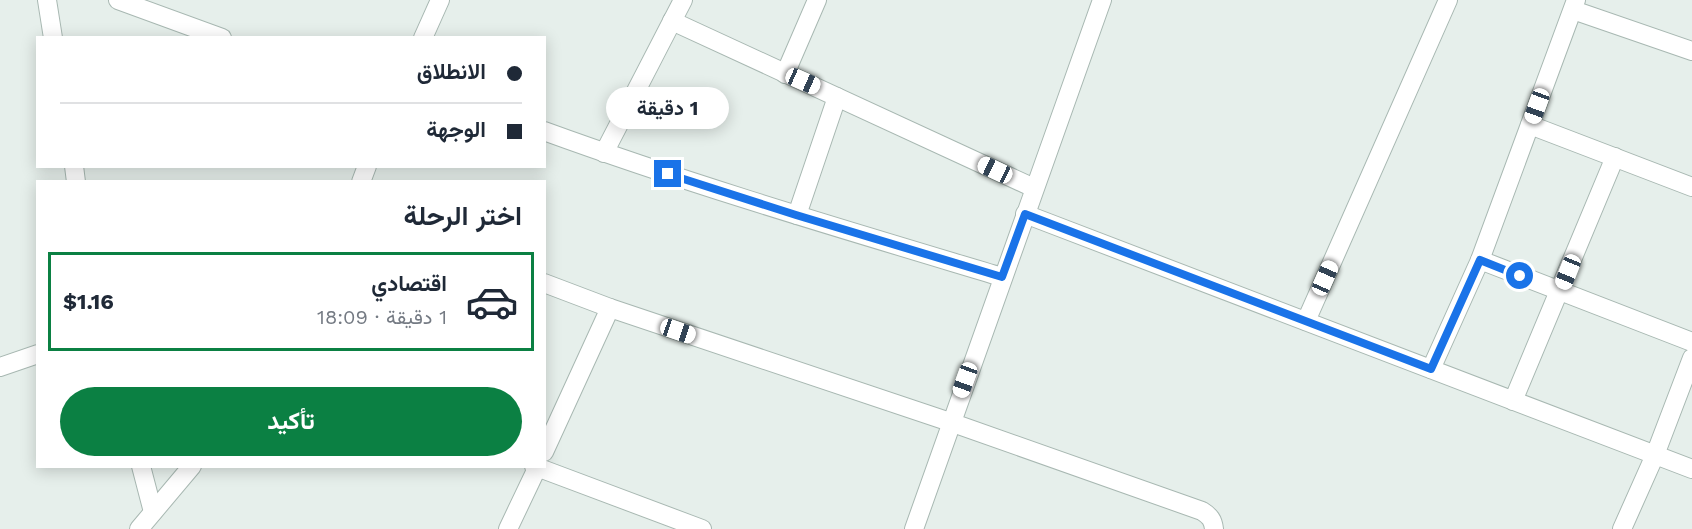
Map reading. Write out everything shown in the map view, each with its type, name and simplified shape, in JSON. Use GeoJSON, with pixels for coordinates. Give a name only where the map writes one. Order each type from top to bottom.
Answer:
{"type":"FeatureCollection","features":[{"type":"Feature","properties":{"kind":"street"},"geometry":{"type":"LineString","coordinates":[[47,0],[53,36]]}},
{"type":"Feature","properties":{"kind":"street"},"geometry":{"type":"LineString","coordinates":[[118,0],[217,36]]}},
{"type":"Feature","properties":{"kind":"street"},"geometry":{"type":"LineString","coordinates":[[424,36],[440,0]]}},
{"type":"Feature","properties":{"kind":"street"},"geometry":{"type":"LineString","coordinates":[[604,153],[683,0]]}},
{"type":"Feature","properties":{"kind":"street"},"geometry":{"type":"LineString","coordinates":[[785,74],[818,0]]}},
{"type":"Feature","properties":{"kind":"street"},"geometry":{"type":"LineString","coordinates":[[914,529],[950,422],[1102,0]]}},
{"type":"Feature","properties":{"kind":"street"},"geometry":{"type":"LineString","coordinates":[[1306,321],[1448,0]]}},
{"type":"Feature","properties":{"kind":"street"},"geometry":{"type":"LineString","coordinates":[[1431,369],[1480,260],[1575,5],[1692,51]]}},
{"type":"Feature","properties":{"kind":"street"},"geometry":{"type":"LineString","coordinates":[[672,21],[1034,188]]}},
{"type":"Feature","properties":{"kind":"street"},"geometry":{"type":"LineString","coordinates":[[796,215],[837,97]]}},
{"type":"Feature","properties":{"kind":"street"},"geometry":{"type":"LineString","coordinates":[[1530,126],[1692,187]]}},
{"type":"Feature","properties":{"kind":"street"},"geometry":{"type":"LineString","coordinates":[[546,132],[604,153],[796,215],[1002,277]]}},
{"type":"Feature","properties":{"kind":"street"},"geometry":{"type":"LineString","coordinates":[[1514,401],[1615,157]]}},
{"type":"Feature","properties":{"kind":"street"},"geometry":{"type":"LineString","coordinates":[[1025,214],[1692,469]]}},
{"type":"Feature","properties":{"kind":"street"},"geometry":{"type":"LineString","coordinates":[[1480,260],[1692,342]]}},
{"type":"Feature","properties":{"kind":"street"},"geometry":{"type":"LineString","coordinates":[[546,285],[950,422],[1202,511],[1213,521],[1214,529]]}},
{"type":"Feature","properties":{"kind":"street"},"geometry":{"type":"LineString","coordinates":[[546,446],[610,308]]}},
{"type":"Feature","properties":{"kind":"street"},"geometry":{"type":"LineString","coordinates":[[0,367],[36,355]]}},
{"type":"Feature","properties":{"kind":"street"},"geometry":{"type":"LineString","coordinates":[[1622,529],[1655,455],[1692,358]]}},
{"type":"Feature","properties":{"kind":"street"},"geometry":{"type":"LineString","coordinates":[[546,466],[702,529]]}},
{"type":"Feature","properties":{"kind":"street"},"geometry":{"type":"LineString","coordinates":[[142,468],[153,512]]}},
{"type":"Feature","properties":{"kind":"street"},"geometry":{"type":"LineString","coordinates":[[139,529],[190,468]]}},
{"type":"Feature","properties":{"kind":"street"},"geometry":{"type":"LineString","coordinates":[[508,529],[536,468]]}},
{"type":"Feature","properties":{"kind":"route"},"geometry":{"type":"LineString","coordinates":[[668,174],[1002,277],[1025,214],[1431,369],[1480,260],[1520,276]]}}]}
